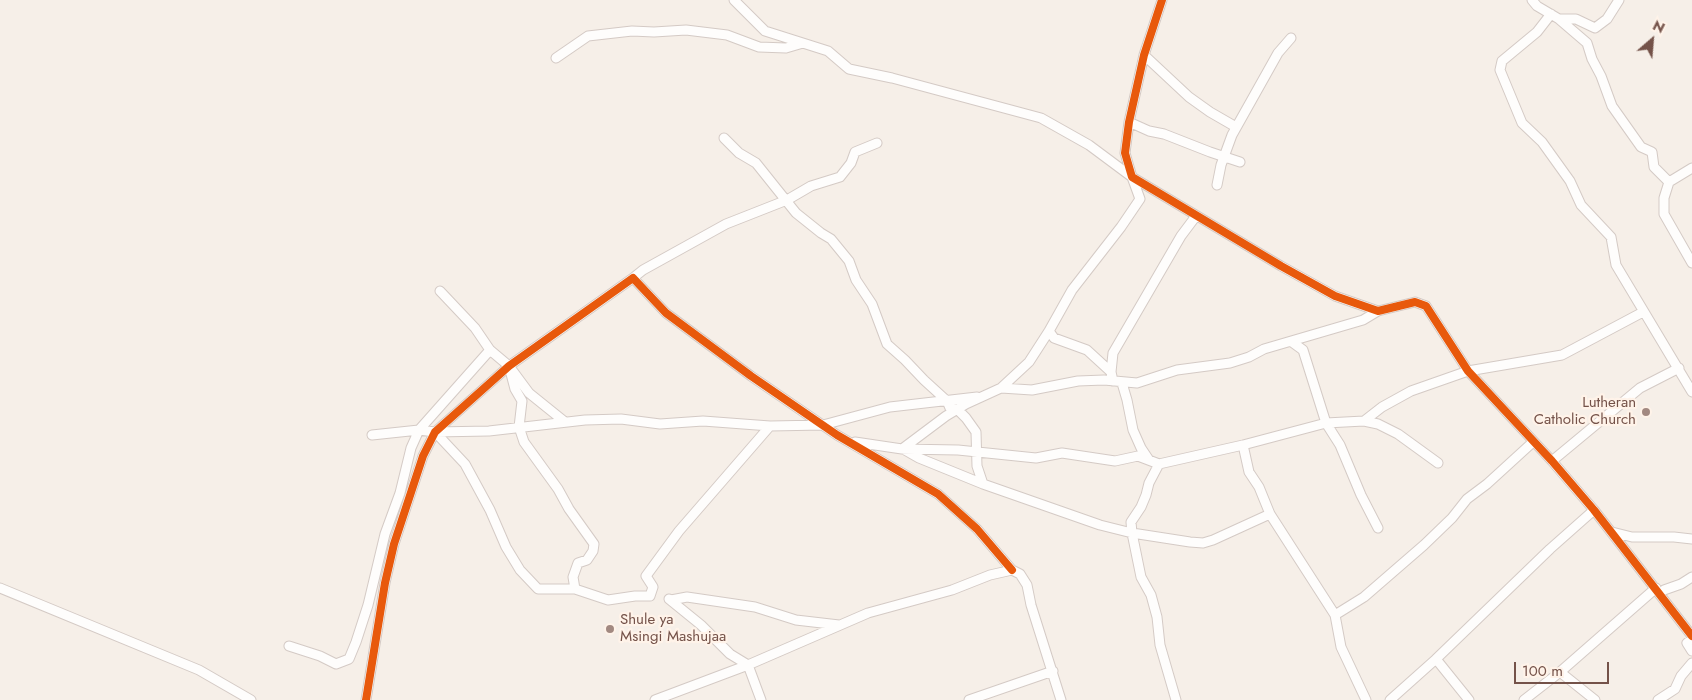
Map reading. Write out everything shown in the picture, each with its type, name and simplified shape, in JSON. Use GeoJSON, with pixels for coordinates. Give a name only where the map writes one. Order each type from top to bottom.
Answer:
{"type":"FeatureCollection","features":[{"type":"Feature","properties":{"kind":"street"},"geometry":{"type":"LineString","coordinates":[[734,0],[765,32],[828,51],[849,69],[1041,118],[1089,145],[1132,177],[1280,266],[1335,296],[1378,311]]}},
{"type":"Feature","properties":{"kind":"street"},"geometry":{"type":"LineString","coordinates":[[902,449],[957,409],[1001,388],[1028,362],[1049,331],[1072,290],[1121,227],[1140,198],[1125,153],[1129,122],[1144,55],[1162,0]]}},
{"type":"Feature","properties":{"kind":"street"},"geometry":{"type":"LineString","coordinates":[[1559,19],[1576,19],[1595,28],[1607,19],[1619,0]]}},
{"type":"Feature","properties":{"kind":"street"},"geometry":{"type":"LineString","coordinates":[[1538,2],[1587,43],[1592,58],[1602,76],[1612,106],[1641,147],[1652,152],[1654,167],[1669,182]]}},
{"type":"Feature","properties":{"kind":"street"},"geometry":{"type":"LineString","coordinates":[[1551,14],[1537,32],[1502,61],[1500,70],[1522,123],[1542,142],[1570,180],[1581,205],[1611,237],[1616,265],[1692,392]]}},
{"type":"Feature","properties":{"kind":"street"},"geometry":{"type":"LineString","coordinates":[[556,58],[588,36],[632,31],[686,30],[727,35],[758,47],[786,48],[804,43]]}},
{"type":"Feature","properties":{"kind":"street"},"geometry":{"type":"LineString","coordinates":[[1217,185],[1224,157],[1236,128],[1278,53],[1291,38]]}},
{"type":"Feature","properties":{"kind":"street"},"geometry":{"type":"LineString","coordinates":[[1144,55],[1189,97],[1236,128]]}},
{"type":"Feature","properties":{"kind":"street"},"geometry":{"type":"LineString","coordinates":[[1129,122],[1149,131],[1164,134],[1240,162]]}},
{"type":"Feature","properties":{"kind":"street"},"geometry":{"type":"LineString","coordinates":[[724,138],[739,153],[756,164],[796,213],[831,239],[849,260],[856,280],[872,304],[886,344],[947,401],[950,408],[957,409],[976,432],[977,466],[983,484]]}},
{"type":"Feature","properties":{"kind":"street"},"geometry":{"type":"LineString","coordinates":[[366,700],[385,583],[394,544],[423,456],[435,432],[509,366],[643,270],[726,224],[787,200],[811,186],[840,177],[851,163],[855,152],[877,143]]}},
{"type":"Feature","properties":{"kind":"street"},"geometry":{"type":"LineString","coordinates":[[1691,260],[1664,214],[1664,198],[1669,182],[1692,168]]}},
{"type":"Feature","properties":{"kind":"street"},"geometry":{"type":"LineString","coordinates":[[1111,372],[1113,353],[1181,236],[1196,216]]}},
{"type":"Feature","properties":{"kind":"street"},"geometry":{"type":"LineString","coordinates":[[633,278],[666,313],[696,336],[823,425],[938,494],[978,529],[1012,570],[1020,574],[1027,584],[1031,605],[1061,700]]}},
{"type":"Feature","properties":{"kind":"street"},"geometry":{"type":"LineString","coordinates":[[440,291],[475,328],[490,350],[509,366],[529,393],[565,422]]}},
{"type":"Feature","properties":{"kind":"street"},"geometry":{"type":"LineString","coordinates":[[1001,388],[1032,390],[1078,381],[1104,380],[1137,383],[1177,370],[1230,363],[1250,357],[1264,349],[1363,320],[1378,311],[1415,302],[1426,306],[1468,371],[1552,461],[1660,589],[1692,638],[1687,643],[1692,651]]}},
{"type":"Feature","properties":{"kind":"street"},"geometry":{"type":"LineString","coordinates":[[1364,421],[1382,407],[1411,391],[1468,371],[1562,355],[1644,312]]}},
{"type":"Feature","properties":{"kind":"street"},"geometry":{"type":"LineString","coordinates":[[1049,331],[1054,338],[1087,350],[1111,372],[1127,400],[1133,430],[1149,460]]}},
{"type":"Feature","properties":{"kind":"street"},"geometry":{"type":"LineString","coordinates":[[1292,342],[1303,350],[1326,423],[1340,445],[1361,495],[1378,528]]}},
{"type":"Feature","properties":{"kind":"street"},"geometry":{"type":"LineString","coordinates":[[289,646],[336,664],[349,659],[368,605],[384,534],[400,493],[411,448],[418,430],[490,350]]}},
{"type":"Feature","properties":{"kind":"street"},"geometry":{"type":"LineString","coordinates":[[509,366],[514,389],[522,401],[519,427],[524,442],[558,488],[569,509],[594,544],[593,551],[587,560],[578,563],[573,577],[575,589]]}},
{"type":"Feature","properties":{"kind":"street"},"geometry":{"type":"LineString","coordinates":[[1552,461],[1640,388],[1679,368]]}},
{"type":"Feature","properties":{"kind":"street"},"geometry":{"type":"LineString","coordinates":[[372,435],[418,430],[435,432],[489,431],[565,422],[621,419],[660,424],[703,421],[770,426],[823,425],[890,407],[984,397]]}},
{"type":"Feature","properties":{"kind":"street"},"geometry":{"type":"LineString","coordinates":[[849,441],[902,449],[958,450],[1036,458],[1062,453],[1115,460],[1138,456],[1159,464],[1243,445],[1326,423],[1364,421],[1378,424],[1398,434],[1438,463]]}},
{"type":"Feature","properties":{"kind":"street"},"geometry":{"type":"LineString","coordinates":[[435,432],[465,464],[490,510],[506,547],[520,570],[538,589],[575,589],[608,600],[650,596],[653,587],[646,576],[678,531],[770,426]]}},
{"type":"Feature","properties":{"kind":"street"},"geometry":{"type":"LineString","coordinates":[[1335,615],[1364,597],[1452,518],[1467,499],[1487,484],[1533,442]]}},
{"type":"Feature","properties":{"kind":"street"},"geometry":{"type":"LineString","coordinates":[[1243,445],[1249,472],[1259,487],[1270,514],[1335,615],[1341,647],[1366,700]]}},
{"type":"Feature","properties":{"kind":"street"},"geometry":{"type":"LineString","coordinates":[[902,449],[919,458],[983,484],[1100,526],[1132,533],[1203,543],[1270,514]]}},
{"type":"Feature","properties":{"kind":"street"},"geometry":{"type":"LineString","coordinates":[[1159,464],[1149,483],[1141,507],[1131,522],[1141,576],[1151,596],[1157,618],[1160,645],[1176,700]]}},
{"type":"Feature","properties":{"kind":"street"},"geometry":{"type":"LineString","coordinates":[[1390,700],[1436,660],[1550,549],[1594,510]]}},
{"type":"Feature","properties":{"kind":"street"},"geometry":{"type":"LineString","coordinates":[[1612,532],[1632,537],[1692,539]]}},
{"type":"Feature","properties":{"kind":"street"},"geometry":{"type":"LineString","coordinates":[[655,700],[748,665],[868,613],[952,590],[990,575],[1012,570]]}},
{"type":"Feature","properties":{"kind":"street"},"geometry":{"type":"LineString","coordinates":[[1524,700],[1660,589],[1681,584],[1692,577]]}},
{"type":"Feature","properties":{"kind":"street"},"geometry":{"type":"LineString","coordinates":[[0,588],[199,670],[251,700]]}},
{"type":"Feature","properties":{"kind":"street"},"geometry":{"type":"LineString","coordinates":[[761,700],[748,665],[730,654],[701,625],[669,599],[687,597],[745,605],[796,620],[839,625]]}},
{"type":"Feature","properties":{"kind":"street"},"geometry":{"type":"LineString","coordinates":[[1436,660],[1469,700]]}},
{"type":"Feature","properties":{"kind":"street"},"geometry":{"type":"LineString","coordinates":[[1658,700],[1675,690],[1681,676],[1692,663]]}},
{"type":"Feature","properties":{"kind":"street"},"geometry":{"type":"LineString","coordinates":[[969,700],[1053,671]]}},
{"type":"Feature","properties":{"kind":"street"},"geometry":{"type":"LineString","coordinates":[[1560,672],[1595,700]]}},
{"type":"Feature","properties":{"kind":"cycle path"},"geometry":{"type":"LineString","coordinates":[[1162,0],[1144,55],[1129,122],[1125,153],[1132,177],[1335,296],[1378,311],[1415,302],[1426,306],[1468,371],[1552,461],[1594,510],[1692,636]]}},
{"type":"Feature","properties":{"kind":"cycle path"},"geometry":{"type":"LineString","coordinates":[[366,700],[385,583],[394,544],[423,456],[435,432],[509,366],[633,278],[666,313],[751,376],[837,435],[938,494],[977,529],[1012,570]]}},
{"type":"Feature","properties":{"kind":"place","name":"Lutheran Catholic Church"},"geometry":{"type":"Point","coordinates":[1646,412]}},
{"type":"Feature","properties":{"kind":"place","name":"Shule ya Msingi Mashujaa"},"geometry":{"type":"Point","coordinates":[610,629]}}]}
